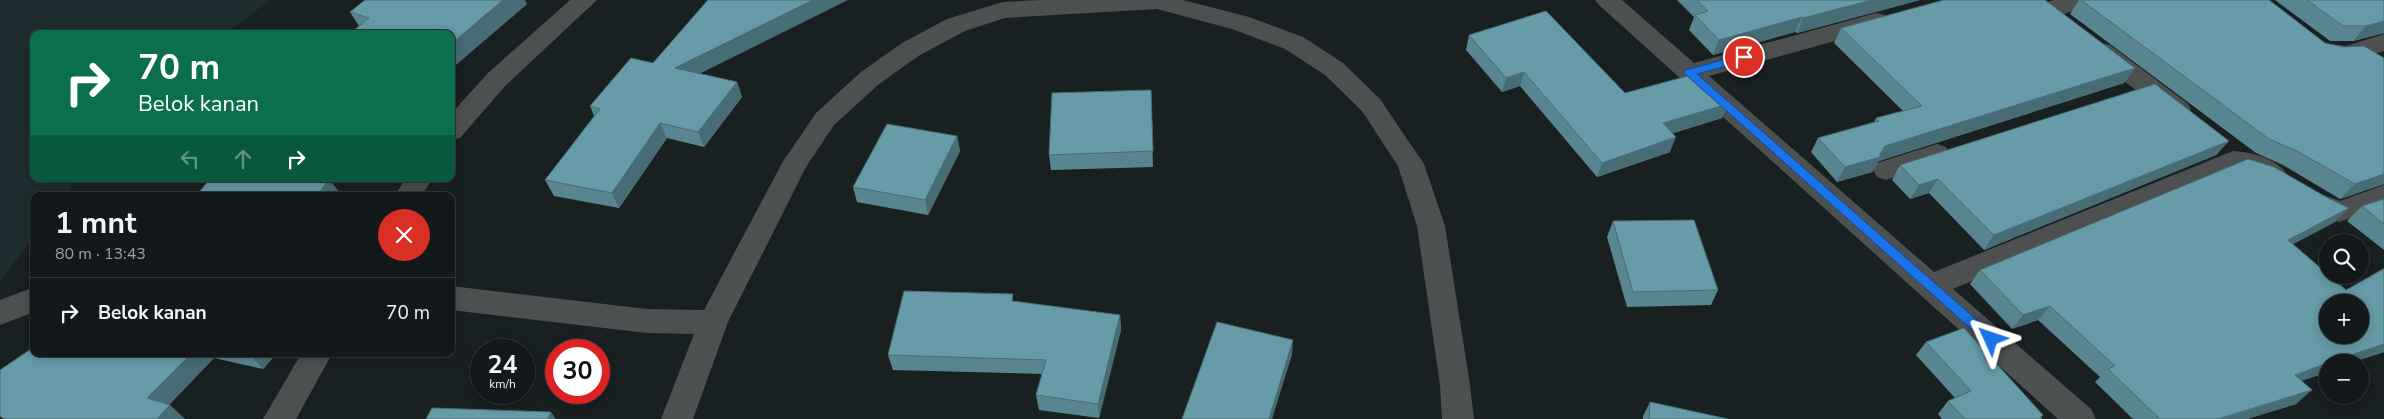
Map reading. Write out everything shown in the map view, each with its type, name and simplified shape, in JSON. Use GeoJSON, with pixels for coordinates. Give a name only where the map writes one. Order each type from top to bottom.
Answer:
{"type":"FeatureCollection","features":[{"type":"Feature","properties":{"kind":"street"},"geometry":{"type":"LineString","coordinates":[[455,126],[496,79],[585,0]]}},
{"type":"Feature","properties":{"kind":"street"},"geometry":{"type":"LineString","coordinates":[[2041,5],[2081,0]]}},
{"type":"Feature","properties":{"kind":"street"},"geometry":{"type":"LineString","coordinates":[[677,419],[713,322],[795,163],[825,119],[870,78],[911,48],[956,25],[1003,10],[1084,3],[1157,1],[1240,23],[1294,43],[1334,70],[1371,105],[1412,164],[1431,226],[1455,385],[1458,419]]}},
{"type":"Feature","properties":{"kind":"street"},"geometry":{"type":"LineString","coordinates":[[1617,2],[1689,73],[2080,419]]}},
{"type":"Feature","properties":{"kind":"street"},"geometry":{"type":"LineString","coordinates":[[2041,5],[2193,121]]}},
{"type":"Feature","properties":{"kind":"street"},"geometry":{"type":"LineString","coordinates":[[1689,73],[1900,15]]}},
{"type":"Feature","properties":{"kind":"street"},"geometry":{"type":"LineString","coordinates":[[2308,39],[2322,50],[2335,54],[2356,51],[2384,42]]}},
{"type":"Feature","properties":{"kind":"street"},"geometry":{"type":"LineString","coordinates":[[2356,51],[2384,68]]}},
{"type":"Feature","properties":{"kind":"street"},"geometry":{"type":"LineString","coordinates":[[2120,96],[2148,87]]}},
{"type":"Feature","properties":{"kind":"street"},"geometry":{"type":"LineString","coordinates":[[2222,144],[2245,161],[2257,165],[2316,202],[2339,212],[2384,195]]}},
{"type":"Feature","properties":{"kind":"street"},"geometry":{"type":"LineString","coordinates":[[1886,170],[1961,146]]}},
{"type":"Feature","properties":{"kind":"street"},"geometry":{"type":"LineString","coordinates":[[1931,286],[2233,161],[2245,161]]}},
{"type":"Feature","properties":{"kind":"street"},"geometry":{"type":"LineString","coordinates":[[455,298],[648,321],[713,322]]}},
{"type":"Feature","properties":{"kind":"street"},"geometry":{"type":"LineString","coordinates":[[0,313],[30,301]]}},
{"type":"Feature","properties":{"kind":"street"},"geometry":{"type":"LineString","coordinates":[[279,419],[315,357]]}},
{"type":"Feature","properties":{"kind":"shaded area"},"geometry":{"type":"Polygon","coordinates":[[[0,0],[270,0],[230,30],[30,30],[30,182],[76,182],[68,192],[30,192],[30,242],[0,281],[0,0]]]}},
{"type":"Feature","properties":{"kind":"building"},"geometry":{"type":"Polygon","coordinates":[[[365,0],[503,0],[455,41],[455,30],[354,30],[369,18],[350,12],[365,0]]]}},
{"type":"Feature","properties":{"kind":"building"},"geometry":{"type":"Polygon","coordinates":[[[708,0],[813,0],[675,68],[737,82],[698,132],[660,123],[612,193],[545,180],[600,109],[590,106],[631,58],[653,63],[708,0]]]}},
{"type":"Feature","properties":{"kind":"building"},"geometry":{"type":"Polygon","coordinates":[[[1697,0],[1872,0],[1719,40],[1695,15],[1708,11],[1697,0]]]}},
{"type":"Feature","properties":{"kind":"building"},"geometry":{"type":"Polygon","coordinates":[[[1944,0],[2045,0],[2135,68],[1885,146],[1880,157],[1845,167],[1818,138],[1879,121],[1876,118],[1922,106],[1841,28],[1944,0]]]}},
{"type":"Feature","properties":{"kind":"building"},"geometry":{"type":"Polygon","coordinates":[[[2081,0],[2269,0],[2325,43],[2343,47],[2364,46],[2384,58],[2384,174],[2355,184],[2297,151],[2269,139],[2081,0]]]}},
{"type":"Feature","properties":{"kind":"building"},"geometry":{"type":"Polygon","coordinates":[[[2307,0],[2384,0],[2384,21],[2366,26],[2343,26],[2307,0]]]}},
{"type":"Feature","properties":{"kind":"building"},"geometry":{"type":"Polygon","coordinates":[[[1546,11],[1625,93],[1695,74],[1728,104],[1663,123],[1676,137],[1602,163],[1524,72],[1506,78],[1469,35],[1546,11]]]}},
{"type":"Feature","properties":{"kind":"building"},"geometry":{"type":"Polygon","coordinates":[[[2155,84],[2229,141],[1994,235],[1938,179],[1919,185],[1900,165],[2155,84]]]}},
{"type":"Feature","properties":{"kind":"building"},"geometry":{"type":"Polygon","coordinates":[[[1151,90],[1153,151],[1049,155],[1052,93],[1151,90]]]}},
{"type":"Feature","properties":{"kind":"building"},"geometry":{"type":"Polygon","coordinates":[[[887,124],[957,136],[925,200],[853,187],[887,124]]]}},
{"type":"Feature","properties":{"kind":"building"},"geometry":{"type":"Polygon","coordinates":[[[2248,159],[2274,167],[2349,208],[2288,240],[2319,267],[2319,284],[2339,284],[2346,290],[2357,284],[2369,284],[2369,277],[2384,269],[2384,344],[2354,354],[2319,354],[2319,366],[2295,375],[2312,390],[2222,419],[2160,419],[2108,369],[2115,366],[2050,306],[2023,315],[1980,270],[2248,159]]]}},
{"type":"Feature","properties":{"kind":"building"},"geometry":{"type":"Polygon","coordinates":[[[208,182],[327,182],[320,192],[199,192],[208,182]]]}},
{"type":"Feature","properties":{"kind":"building"},"geometry":{"type":"Polygon","coordinates":[[[2384,199],[2384,224],[2362,206],[2384,199]]]}},
{"type":"Feature","properties":{"kind":"building"},"geometry":{"type":"Polygon","coordinates":[[[1694,220],[1718,290],[1633,292],[1613,221],[1694,220]]]}},
{"type":"Feature","properties":{"kind":"building"},"geometry":{"type":"Polygon","coordinates":[[[904,291],[1013,294],[1012,301],[1120,315],[1098,404],[1036,395],[1046,360],[888,355],[904,291]]]}},
{"type":"Feature","properties":{"kind":"building"},"geometry":{"type":"Polygon","coordinates":[[[1217,322],[1293,340],[1269,419],[1182,419],[1217,322]]]}},
{"type":"Feature","properties":{"kind":"building"},"geometry":{"type":"Polygon","coordinates":[[[1964,328],[2043,415],[2040,417],[2042,419],[1965,419],[1948,401],[1971,391],[1926,342],[1964,328]]]}},
{"type":"Feature","properties":{"kind":"building"},"geometry":{"type":"Polygon","coordinates":[[[30,350],[30,357],[188,357],[147,398],[170,405],[157,419],[4,419],[0,416],[0,370],[30,350]]]}},
{"type":"Feature","properties":{"kind":"building"},"geometry":{"type":"Polygon","coordinates":[[[1650,402],[1728,419],[1649,419],[1650,402]]]}},
{"type":"Feature","properties":{"kind":"building"},"geometry":{"type":"Polygon","coordinates":[[[432,408],[551,412],[548,419],[426,419],[432,408]]]}},
{"type":"Feature","properties":{"kind":"route"},"geometry":{"type":"LineString","coordinates":[[1744,57],[1689,73],[1991,339]]}}]}
